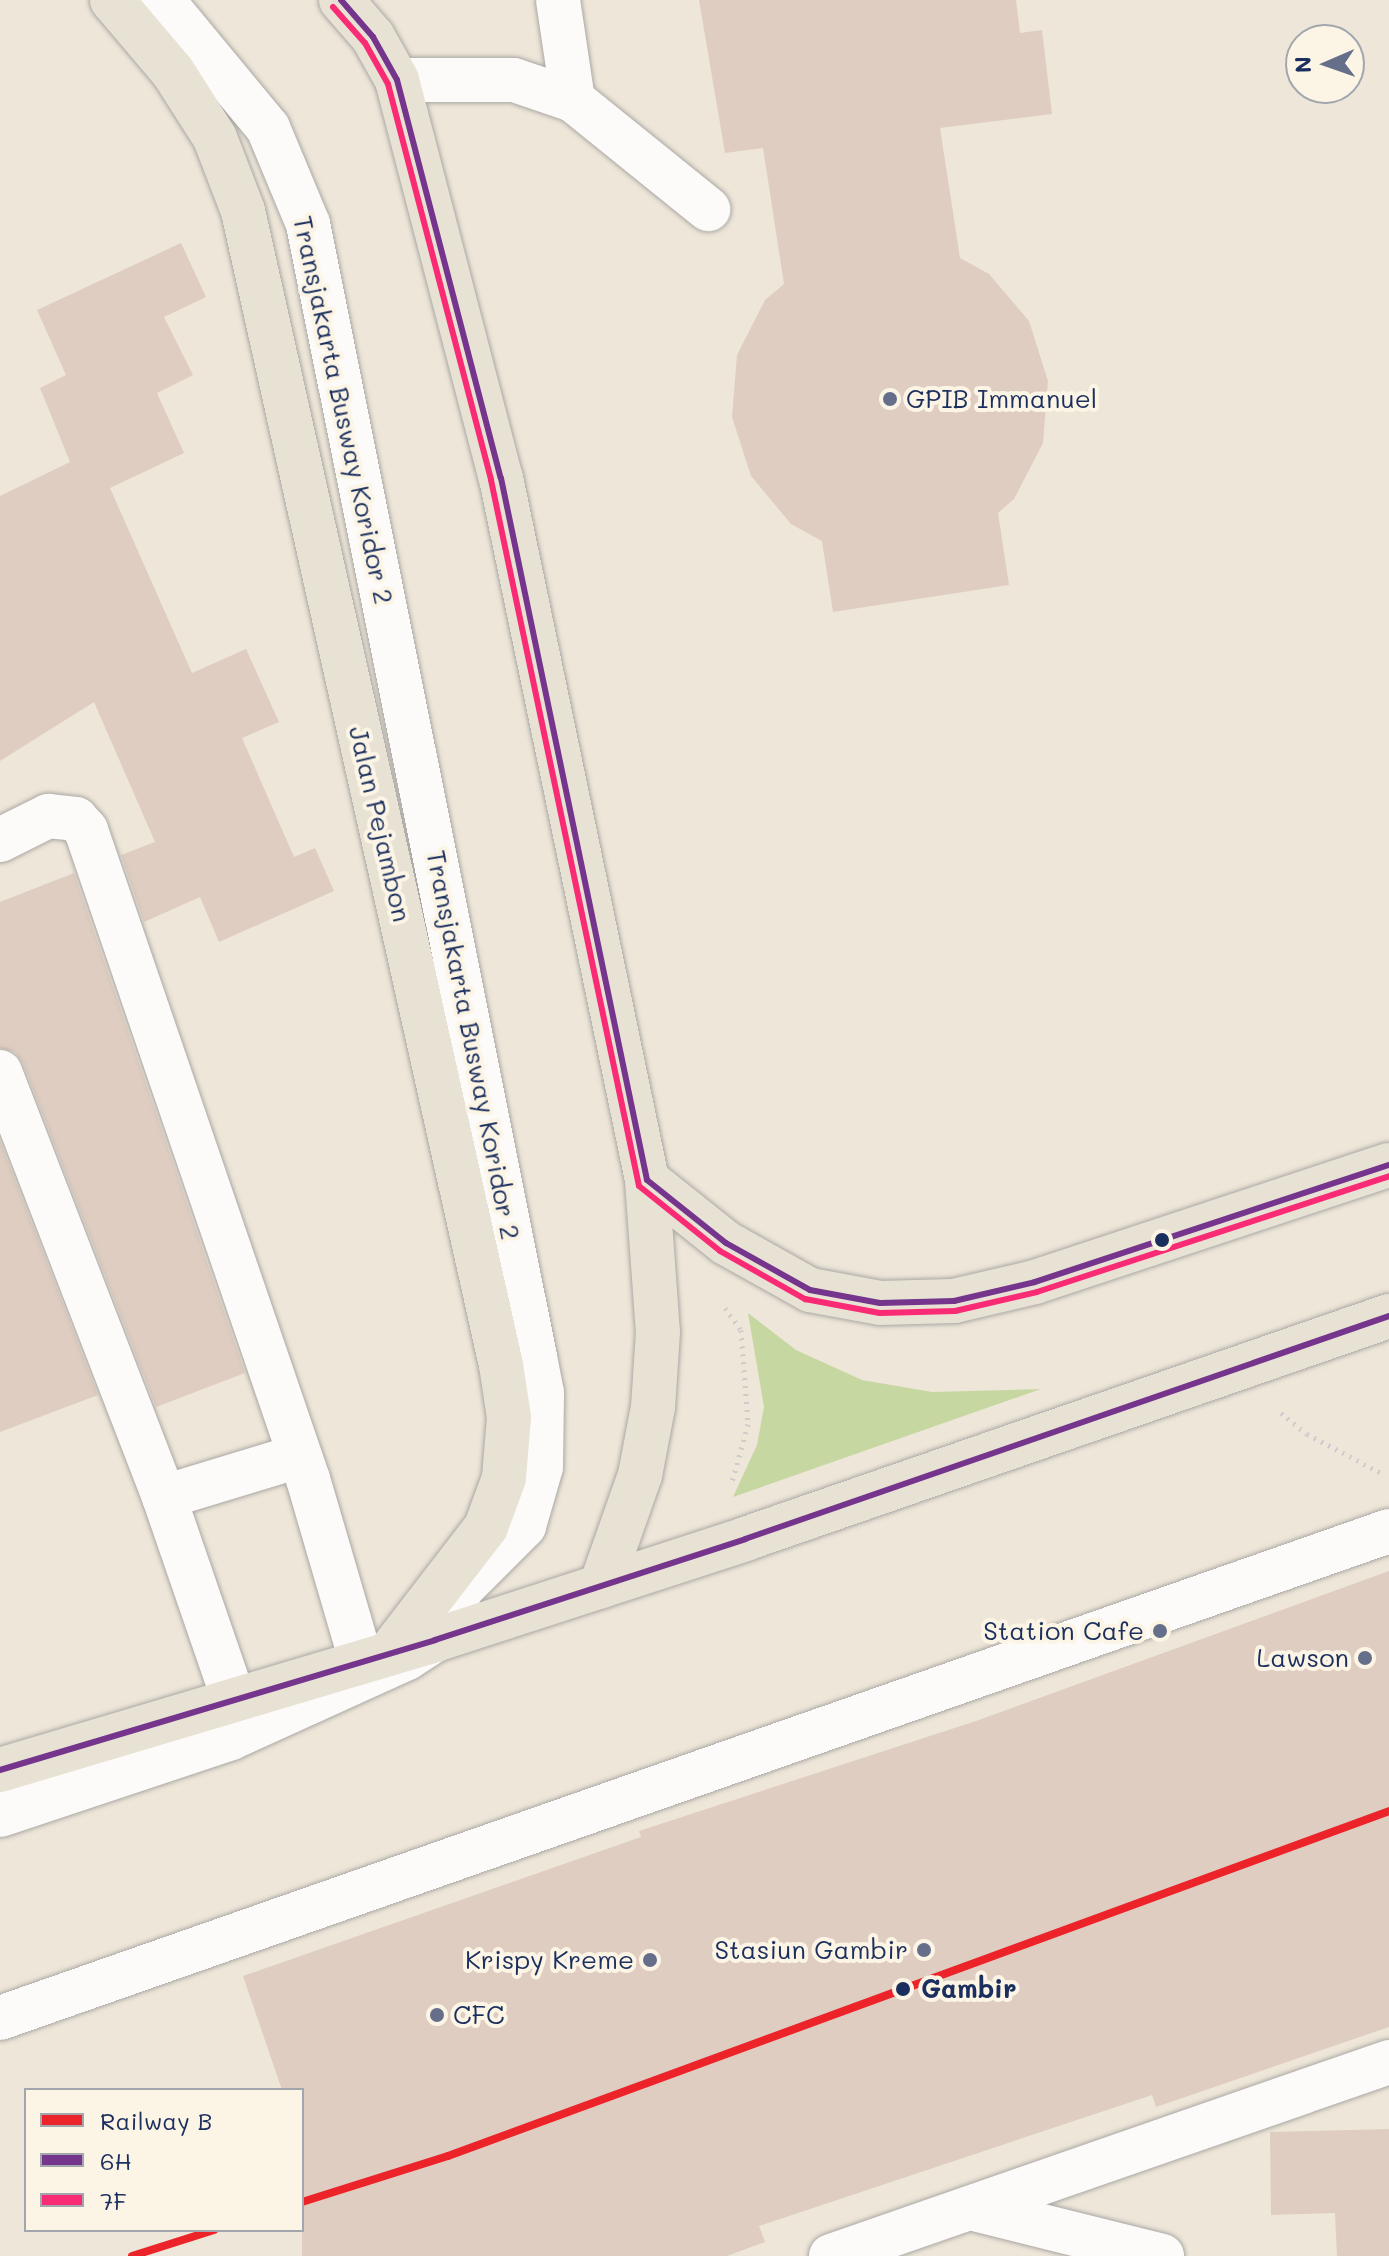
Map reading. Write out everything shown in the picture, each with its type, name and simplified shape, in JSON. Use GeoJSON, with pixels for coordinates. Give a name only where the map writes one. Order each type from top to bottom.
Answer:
{"type":"FeatureCollection","features":[{"type":"Feature","properties":{"kind":"main road","name":"Jalan Pejambon"},"geometry":{"type":"LineString","coordinates":[[112,0],[173,72],[215,138],[243,211],[501,1365],[509,1417],[504,1478],[486,1527],[375,1656]]}},
{"type":"Feature","properties":{"kind":"main road"},"geometry":{"type":"LineString","coordinates":[[341,0],[373,37],[397,80],[501,478],[647,1180],[658,1332],[653,1407],[640,1475],[601,1586]]}},
{"type":"Feature","properties":{"kind":"main road"},"geometry":{"type":"LineString","coordinates":[[647,1180],[726,1243],[810,1290],[895,1303],[954,1301],[1035,1282],[1389,1165]]}},
{"type":"Feature","properties":{"kind":"main road"},"geometry":{"type":"LineString","coordinates":[[0,1770],[233,1697],[435,1640],[745,1539],[1389,1316]]}},
{"type":"Feature","properties":{"kind":"lane","name":"Transjakarta Busway Koridor 2"},"geometry":{"type":"LineString","coordinates":[[162,0],[268,128],[308,224],[542,1393],[541,1467],[524,1526],[462,1588],[435,1640]]}},
{"type":"Feature","properties":{"kind":"lane"},"geometry":{"type":"LineString","coordinates":[[558,0],[573,100]]}},
{"type":"Feature","properties":{"kind":"lane"},"geometry":{"type":"LineString","coordinates":[[397,80],[514,80],[573,100],[708,209]]}},
{"type":"Feature","properties":{"kind":"lane"},"geometry":{"type":"LineString","coordinates":[[0,840],[48,816],[76,819],[86,830],[303,1468],[375,1656]]}},
{"type":"Feature","properties":{"kind":"lane"},"geometry":{"type":"LineString","coordinates":[[0,1072],[170,1515],[233,1697]]}},
{"type":"Feature","properties":{"kind":"lane"},"geometry":{"type":"LineString","coordinates":[[170,1515],[303,1468]]}},
{"type":"Feature","properties":{"kind":"lane"},"geometry":{"type":"LineString","coordinates":[[0,2018],[1389,1531]]}},
{"type":"Feature","properties":{"kind":"lane"},"geometry":{"type":"LineString","coordinates":[[0,1815],[231,1738],[407,1658],[435,1640]]}},
{"type":"Feature","properties":{"kind":"lane"},"geometry":{"type":"LineString","coordinates":[[831,2256],[1389,2062]]}},
{"type":"Feature","properties":{"kind":"lane"},"geometry":{"type":"LineString","coordinates":[[970,2208],[1162,2256]]}},
{"type":"Feature","properties":{"kind":"path"},"geometry":{"type":"LineString","coordinates":[[722,1304],[741,1330],[748,1424],[739,1468],[727,1495],[745,1539]]}},
{"type":"Feature","properties":{"kind":"path"},"geometry":{"type":"LineString","coordinates":[[1274,1402],[1307,1434],[1389,1477]]}},
{"type":"Feature","properties":{"kind":"green space"},"geometry":{"type":"Polygon","coordinates":[[[748,1313],[796,1350],[862,1380],[932,1392],[1041,1389],[733,1497],[757,1445],[764,1407],[748,1313]]]}},
{"type":"Feature","properties":{"kind":"building","name":"GPIB Immanuel"},"geometry":{"type":"Polygon","coordinates":[[[699,0],[1016,0],[1020,33],[1042,30],[1052,114],[940,128],[960,258],[989,274],[1029,321],[1048,381],[1043,443],[1014,499],[998,513],[1009,585],[833,612],[822,541],[791,524],[751,476],[732,417],[737,355],[765,300],[784,284],[763,148],[725,153],[699,0]]]}},
{"type":"Feature","properties":{"kind":"building"},"geometry":{"type":"Polygon","coordinates":[[[181,243],[206,297],[164,317],[193,375],[157,393],[184,453],[110,488],[192,673],[246,649],[279,722],[242,738],[294,857],[315,848],[334,891],[219,942],[200,897],[144,922],[121,855],[155,842],[94,702],[0,761],[0,496],[70,462],[40,388],[66,375],[37,310],[181,243]]]}},
{"type":"Feature","properties":{"kind":"building"},"geometry":{"type":"Polygon","coordinates":[[[74,873],[245,1373],[156,1407],[23,1063],[15,1052],[0,1048],[0,902],[74,873]]]}},
{"type":"Feature","properties":{"kind":"building"},"geometry":{"type":"Polygon","coordinates":[[[0,1141],[98,1395],[0,1432],[0,1141]]]}},
{"type":"Feature","properties":{"kind":"building","name":"Stasiun Gambir"},"geometry":{"type":"Polygon","coordinates":[[[1389,1571],[1389,2027],[1156,2107],[1152,2095],[759,2226],[765,2242],[727,2256],[302,2256],[304,2088],[281,2088],[243,1976],[641,1837],[639,1831],[979,1720],[1389,1571]]]}},
{"type":"Feature","properties":{"kind":"building"},"geometry":{"type":"Polygon","coordinates":[[[1389,2129],[1389,2256],[1337,2256],[1335,2213],[1271,2215],[1270,2132],[1389,2129]]]}},
{"type":"Feature","properties":{"kind":"rail line","name":"B"},"geometry":{"type":"LineString","coordinates":[[304,2201],[448,2156],[1389,1811]]}},
{"type":"Feature","properties":{"kind":"rail line","name":"B"},"geometry":{"type":"LineString","coordinates":[[132,2256],[208,2232]]}},
{"type":"Feature","properties":{"kind":"transit line","name":"6H"},"geometry":{"type":"LineString","coordinates":[[341,0],[373,37],[397,80],[501,478],[647,1180],[726,1243],[810,1290],[880,1303],[954,1301],[1035,1282],[1389,1165]]}},
{"type":"Feature","properties":{"kind":"transit line","name":"7F"},"geometry":{"type":"LineString","coordinates":[[333,7],[365,43],[388,84],[491,480],[639,1186],[720,1251],[805,1299],[880,1313],[955,1311],[1037,1292],[1389,1176]]}},
{"type":"Feature","properties":{"kind":"transit line","name":"6H"},"geometry":{"type":"LineString","coordinates":[[0,1770],[435,1640],[745,1539],[1389,1316]]}},
{"type":"Feature","properties":{"kind":"place","name":"GPIB Immanuel"},"geometry":{"type":"Point","coordinates":[890,399]}},
{"type":"Feature","properties":{"kind":"place","name":"Station Cafe"},"geometry":{"type":"Point","coordinates":[1160,1631]}},
{"type":"Feature","properties":{"kind":"place","name":"Lawson"},"geometry":{"type":"Point","coordinates":[1365,1658]}},
{"type":"Feature","properties":{"kind":"place","name":"Stasiun Gambir"},"geometry":{"type":"Point","coordinates":[924,1950]}},
{"type":"Feature","properties":{"kind":"place","name":"Krispy Kreme"},"geometry":{"type":"Point","coordinates":[650,1960]}},
{"type":"Feature","properties":{"kind":"place","name":"Gambir"},"geometry":{"type":"Point","coordinates":[903,1989]}},
{"type":"Feature","properties":{"kind":"place","name":"CFC"},"geometry":{"type":"Point","coordinates":[437,2015]}}]}
